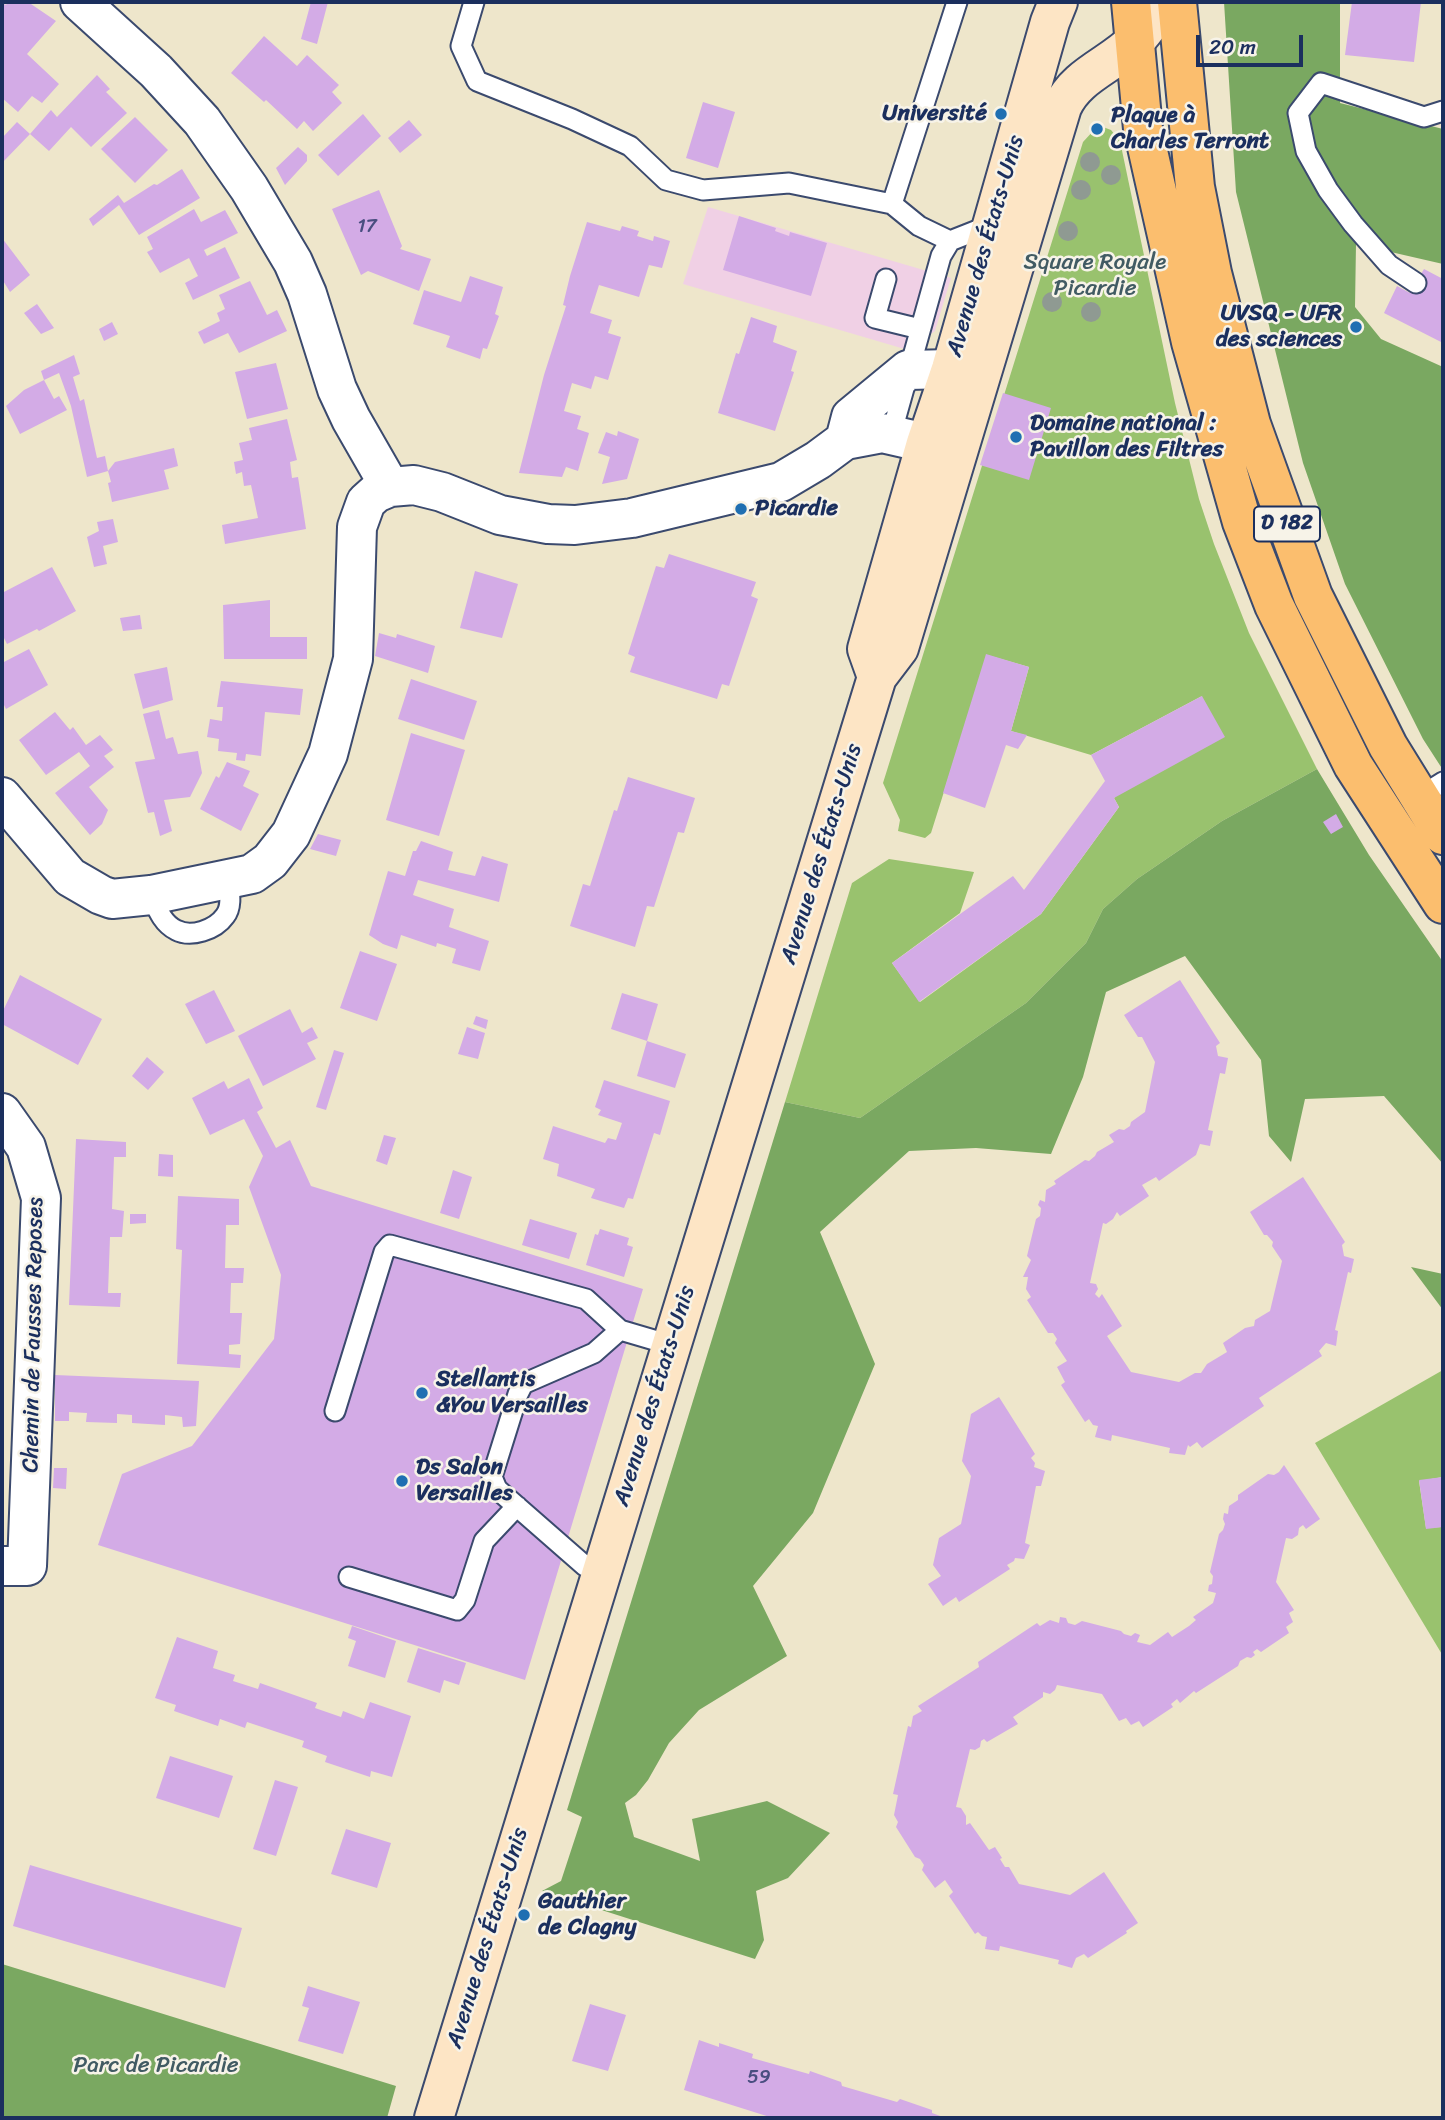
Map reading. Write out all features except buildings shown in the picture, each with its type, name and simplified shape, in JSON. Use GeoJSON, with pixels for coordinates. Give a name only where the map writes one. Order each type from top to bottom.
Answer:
{"type":"FeatureCollection","features":[{"type":"Feature","properties":{"kind":"main road","name":"Avenue des États-Unis"},"geometry":{"type":"LineString","coordinates":[[877,677],[867,649],[908,439],[951,369],[1058,2]]}},
{"type":"Feature","properties":{"kind":"main road","name":"D 182"},"geometry":{"type":"LineString","coordinates":[[1131,2],[1143,130],[1191,342],[1242,522],[1274,605],[1353,765],[1443,904]]}},
{"type":"Feature","properties":{"kind":"main road","name":"Avenue des États-Unis"},"geometry":{"type":"LineString","coordinates":[[434,2116],[877,677],[899,648],[1064,102],[1079,82],[1135,41],[1165,2]]}},
{"type":"Feature","properties":{"kind":"main road","name":"D 182"},"geometry":{"type":"LineString","coordinates":[[1177,2],[1195,187],[1212,273],[1251,424],[1313,596],[1388,746],[1431,790],[1443,835]]}},
{"type":"Feature","properties":{"kind":"main road","name":"Avenue des États-Unis"},"geometry":{"type":"LineString","coordinates":[[951,369],[969,417]]}},
{"type":"Feature","properties":{"kind":"main road"},"geometry":{"type":"LineString","coordinates":[[908,439],[969,417]]}},
{"type":"Feature","properties":{"kind":"street"},"geometry":{"type":"LineString","coordinates":[[80,2],[156,71],[202,121],[249,188],[293,262],[307,294],[337,389],[390,487]]}},
{"type":"Feature","properties":{"kind":"street"},"geometry":{"type":"LineString","coordinates":[[845,440],[851,417],[908,370],[951,369]]}},
{"type":"Feature","properties":{"kind":"street"},"geometry":{"type":"LineString","coordinates":[[2,797],[70,877],[112,899],[151,895],[252,874],[270,861],[291,834],[328,754],[353,659],[356,527],[366,502],[376,493],[390,487],[414,485],[442,492],[500,515],[548,524],[576,525],[632,518],[780,482],[818,460],[845,440],[882,433],[908,439]]}},
{"type":"Feature","properties":{"kind":"street","name":"Chemin de Fausses Reposes"},"geometry":{"type":"LineString","coordinates":[[2,1113],[26,1147],[41,1198],[14,1566]]}},
{"type":"Feature","properties":{"kind":"lane"},"geometry":{"type":"LineString","coordinates":[[474,2],[461,46],[477,81],[572,119],[630,146],[666,180],[703,190],[789,183],[892,204],[919,226],[950,241]]}},
{"type":"Feature","properties":{"kind":"lane"},"geometry":{"type":"LineString","coordinates":[[892,204],[957,2]]}},
{"type":"Feature","properties":{"kind":"lane"},"geometry":{"type":"LineString","coordinates":[[1416,283],[1389,265],[1328,190],[1306,151],[1298,113],[1321,83],[1424,117],[1443,111]]}},
{"type":"Feature","properties":{"kind":"lane"},"geometry":{"type":"LineString","coordinates":[[908,439],[908,370],[941,256],[950,241],[993,224]]}},
{"type":"Feature","properties":{"kind":"lane"},"geometry":{"type":"LineString","coordinates":[[886,279],[875,318],[920,329]]}},
{"type":"Feature","properties":{"kind":"lane"},"geometry":{"type":"LineString","coordinates":[[335,1411],[384,1252],[390,1245],[586,1299],[620,1330],[671,1345]]}},
{"type":"Feature","properties":{"kind":"lane"},"geometry":{"type":"LineString","coordinates":[[602,1570],[584,1566],[498,1489],[492,1477],[523,1384],[594,1353],[620,1330]]}},
{"type":"Feature","properties":{"kind":"lane"},"geometry":{"type":"LineString","coordinates":[[349,1577],[457,1610],[465,1601],[484,1541],[517,1506]]}},
{"type":"Feature","properties":{"kind":"shaded area"},"geometry":{"type":"Polygon","coordinates":[[[708,207],[951,278],[935,331],[908,350],[683,284],[708,207]]]}},
{"type":"Feature","properties":{"kind":"green space","name":"UVSQ - UFR des sciences"},"geometry":{"type":"Polygon","coordinates":[[[1224,2],[1340,2],[1340,103],[1443,129],[1443,264],[1356,244],[1355,307],[1381,339],[1443,367],[1443,770],[1423,739],[1345,584],[1303,463],[1236,192],[1224,2]]]}},
{"type":"Feature","properties":{"kind":"green space","name":"Square Royale Picardie"},"geometry":{"type":"Polygon","coordinates":[[[1103,127],[1111,130],[1120,141],[1175,403],[1199,499],[1214,544],[1249,633],[1317,769],[1222,821],[1137,879],[1103,909],[1086,943],[1026,1003],[860,1118],[785,1102],[852,883],[889,859],[974,872],[960,913],[892,963],[920,1002],[1041,914],[1119,807],[1114,798],[1202,696],[1091,755],[1011,731],[1029,667],[987,655],[931,833],[925,838],[898,831],[900,820],[883,783],[1083,142],[1094,130],[1103,127]]]}},
{"type":"Feature","properties":{"kind":"green space"},"geometry":{"type":"Polygon","coordinates":[[[1317,769],[1369,855],[1443,962],[1443,1164],[1384,1096],[1305,1099],[1291,1162],[1269,1136],[1261,1060],[1185,956],[1106,992],[1083,1077],[1051,1154],[976,1148],[909,1151],[820,1232],[875,1364],[813,1513],[753,1586],[787,1656],[699,1710],[669,1743],[648,1780],[636,1795],[625,1803],[634,1837],[700,1861],[692,1819],[767,1801],[830,1833],[788,1878],[756,1891],[764,1940],[755,1959],[542,1891],[561,1881],[582,1817],[567,1810],[785,1102],[860,1118],[1026,1003],[1086,943],[1103,909],[1137,879],[1222,821],[1317,769]]]}},
{"type":"Feature","properties":{"kind":"green space"},"geometry":{"type":"Polygon","coordinates":[[[1411,1267],[1443,1274],[1443,1310],[1411,1267]]]}},
{"type":"Feature","properties":{"kind":"green space"},"geometry":{"type":"Polygon","coordinates":[[[1443,1370],[1443,1477],[1419,1481],[1426,1528],[1441,1527],[1443,1538],[1443,1656],[1315,1443],[1443,1370]]]}},
{"type":"Feature","properties":{"kind":"green space","name":"Parc de Picardie"},"geometry":{"type":"Polygon","coordinates":[[[2,1964],[396,2086],[387,2118],[2,2118],[2,1964]]]}},
{"type":"Feature","properties":{"kind":"place","name":"Université"},"geometry":{"type":"Point","coordinates":[1001,114]}},
{"type":"Feature","properties":{"kind":"place","name":"Plaque à Charles Terront"},"geometry":{"type":"Point","coordinates":[1097,129]}},
{"type":"Feature","properties":{"kind":"place","name":"UVSQ - UFR des sciences"},"geometry":{"type":"Point","coordinates":[1356,327]}},
{"type":"Feature","properties":{"kind":"place","name":"Domaine national : Pavillon des Filtres"},"geometry":{"type":"Point","coordinates":[1016,437]}},
{"type":"Feature","properties":{"kind":"place","name":"Picardie"},"geometry":{"type":"Point","coordinates":[741,509]}},
{"type":"Feature","properties":{"kind":"place","name":"Stellantis &You Versailles"},"geometry":{"type":"Point","coordinates":[422,1393]}},
{"type":"Feature","properties":{"kind":"place","name":"Ds Salon Versailles"},"geometry":{"type":"Point","coordinates":[402,1481]}},
{"type":"Feature","properties":{"kind":"place","name":"Gauthier de Clagny"},"geometry":{"type":"Point","coordinates":[524,1915]}}]}
